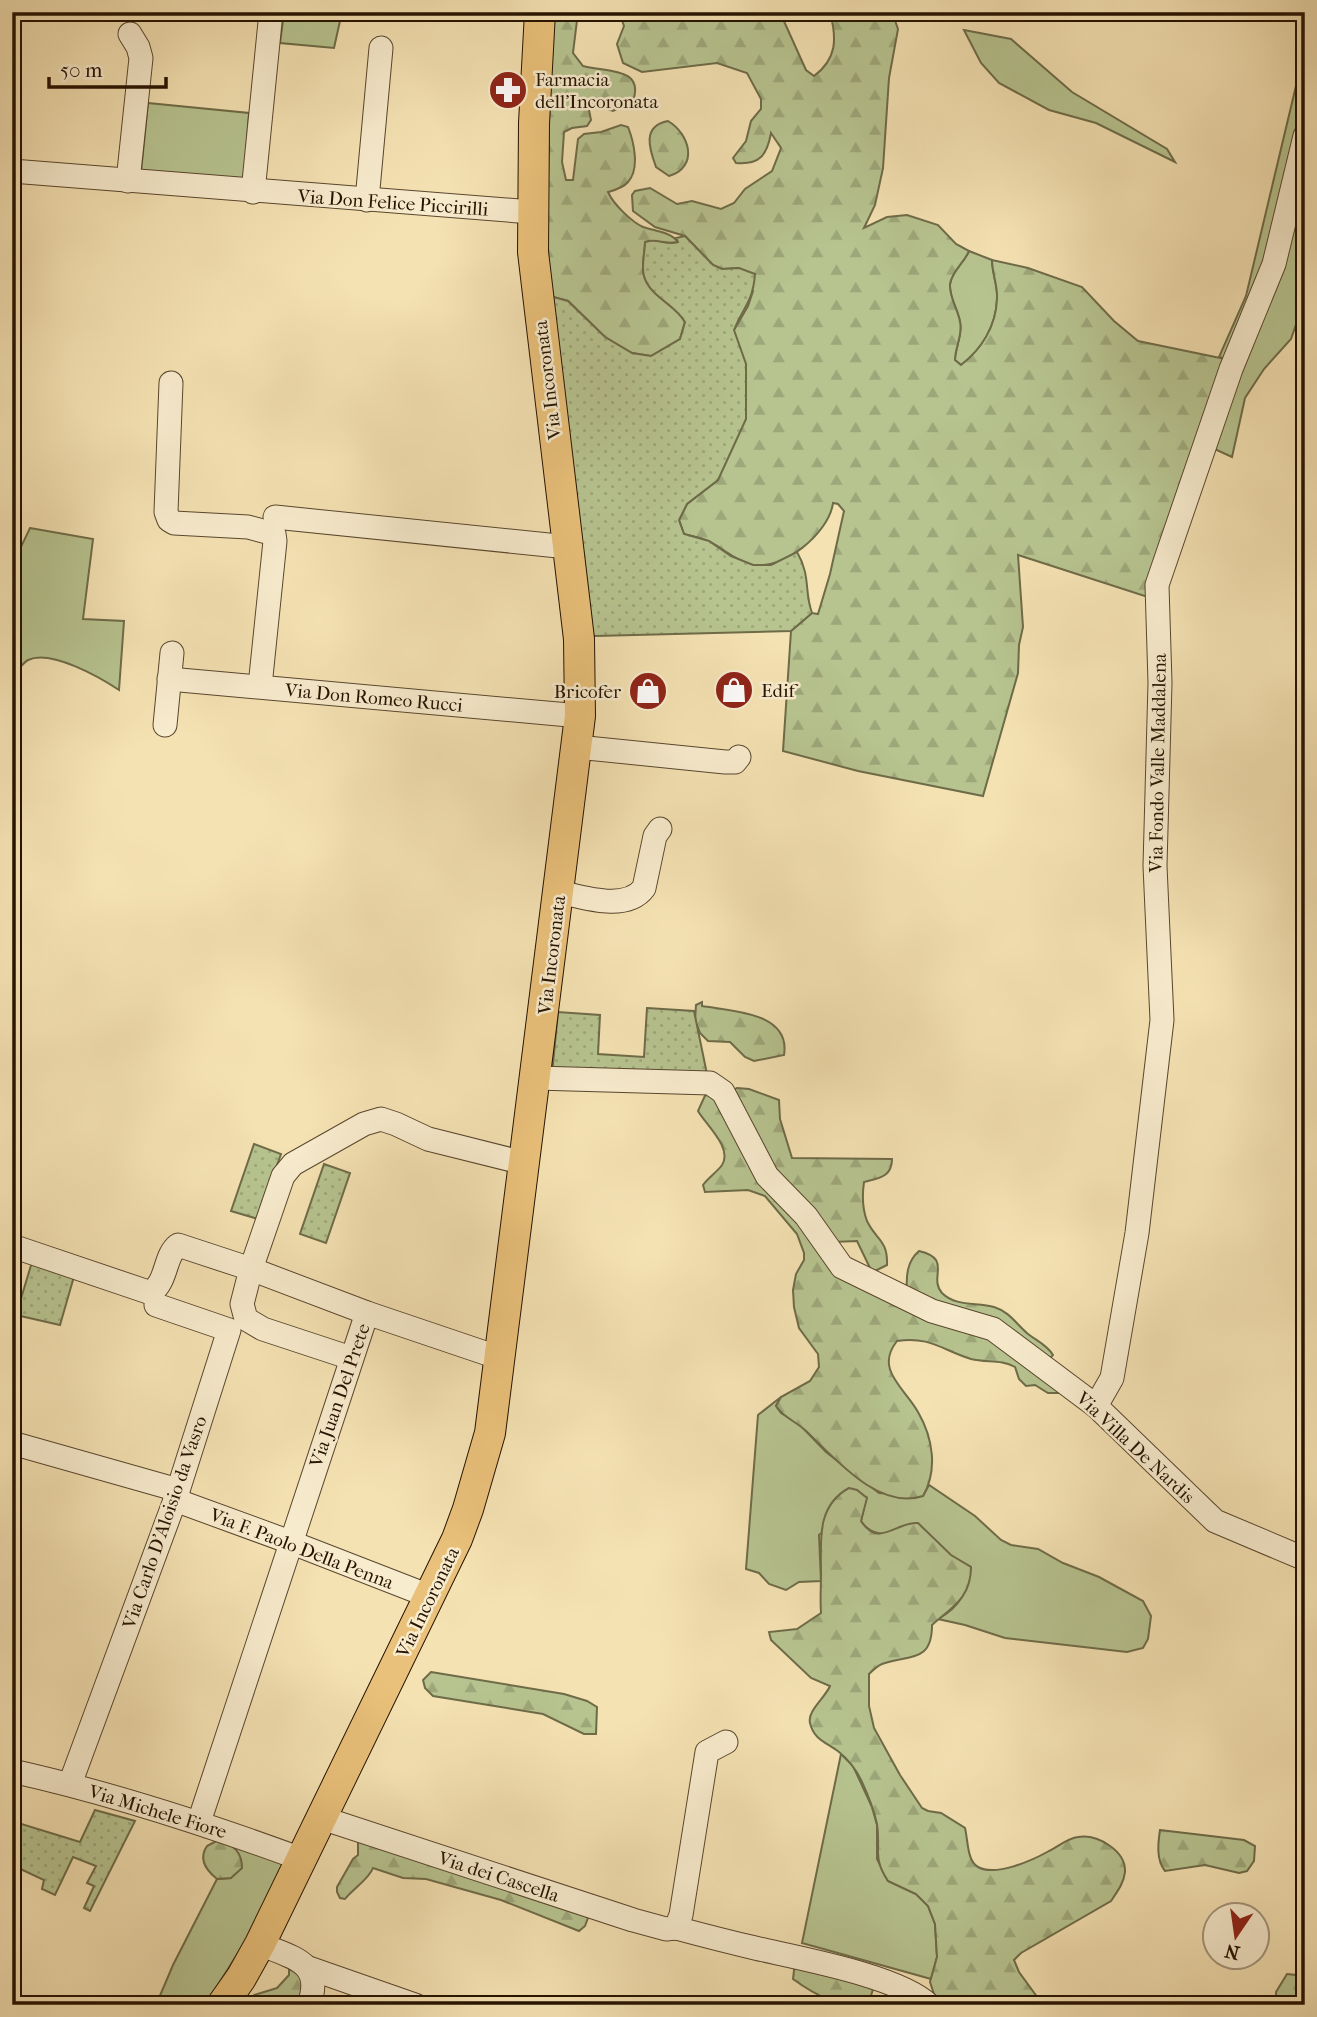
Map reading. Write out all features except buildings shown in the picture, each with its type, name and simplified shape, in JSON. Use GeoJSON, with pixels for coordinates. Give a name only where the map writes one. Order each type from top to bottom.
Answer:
{"type":"FeatureCollection","features":[{"type":"Feature","properties":{"kind":"main road","name":"Via Incoronata"},"geometry":{"type":"LineString","coordinates":[[222,2005],[261,1944],[429,1597],[468,1509],[490,1433],[580,716],[579,639],[534,266],[532,212],[540,12]]}},
{"type":"Feature","properties":{"kind":"street"},"geometry":{"type":"LineString","coordinates":[[253,192],[271,12]]}},
{"type":"Feature","properties":{"kind":"street"},"geometry":{"type":"LineString","coordinates":[[128,181],[141,58],[130,34]]}},
{"type":"Feature","properties":{"kind":"street"},"geometry":{"type":"LineString","coordinates":[[367,200],[381,48]]}},
{"type":"Feature","properties":{"kind":"street","name":"Via Fondo Valle Maddalena"},"geometry":{"type":"LineString","coordinates":[[1096,1406],[1112,1378],[1128,1286],[1162,1020],[1155,866],[1160,683],[1157,585],[1231,369],[1274,264],[1305,136]]}},
{"type":"Feature","properties":{"kind":"street","name":"Via Don Felice Piccirilli"},"geometry":{"type":"LineString","coordinates":[[12,171],[532,212]]}},
{"type":"Feature","properties":{"kind":"street"},"geometry":{"type":"LineString","coordinates":[[172,383],[166,512],[169,520],[174,523],[248,527],[274,534],[260,686]]}},
{"type":"Feature","properties":{"kind":"street"},"geometry":{"type":"LineString","coordinates":[[275,517],[568,547]]}},
{"type":"Feature","properties":{"kind":"street"},"geometry":{"type":"LineString","coordinates":[[165,725],[172,653]]}},
{"type":"Feature","properties":{"kind":"street","name":"Via Don Romeo Rucci"},"geometry":{"type":"LineString","coordinates":[[169,679],[580,716]]}},
{"type":"Feature","properties":{"kind":"street"},"geometry":{"type":"LineString","coordinates":[[577,747],[725,762],[735,762],[739,757]]}},
{"type":"Feature","properties":{"kind":"street"},"geometry":{"type":"LineString","coordinates":[[559,892],[606,901],[623,900],[638,895],[644,888],[655,836],[660,829]]}},
{"type":"Feature","properties":{"kind":"street","name":"Via Villa De Nardis"},"geometry":{"type":"LineString","coordinates":[[536,1078],[710,1083],[723,1092],[767,1176],[806,1216],[842,1267],[932,1311],[993,1328],[1096,1406],[1215,1521],[1305,1559]]}},
{"type":"Feature","properties":{"kind":"street"},"geometry":{"type":"LineString","coordinates":[[351,1358],[263,1329],[246,1319],[242,1304],[251,1269],[283,1176],[293,1164],[374,1120],[381,1119],[428,1139],[524,1163]]}},
{"type":"Feature","properties":{"kind":"street","name":"Via Juan Del Prete"},"geometry":{"type":"LineString","coordinates":[[12,1246],[150,1293],[157,1288],[167,1268],[172,1249],[178,1245],[251,1269],[367,1313],[199,1822]]}},
{"type":"Feature","properties":{"kind":"street","name":"Via Carlo D'Aloisio da Vasro"},"geometry":{"type":"LineString","coordinates":[[70,1784],[176,1495],[229,1330],[156,1305]]}},
{"type":"Feature","properties":{"kind":"street"},"geometry":{"type":"LineString","coordinates":[[367,1313],[500,1358]]}},
{"type":"Feature","properties":{"kind":"street","name":"Via F. Paolo Della Penna"},"geometry":{"type":"LineString","coordinates":[[12,1443],[176,1495],[429,1597]]}},
{"type":"Feature","properties":{"kind":"street"},"geometry":{"type":"LineString","coordinates":[[676,1928],[681,1915],[707,1752],[726,1742]]}},
{"type":"Feature","properties":{"kind":"street","name":"Via Michele Fiore"},"geometry":{"type":"LineString","coordinates":[[12,1771],[70,1784],[199,1822],[301,1859]]}},
{"type":"Feature","properties":{"kind":"street","name":"Via dei Cascella"},"geometry":{"type":"LineString","coordinates":[[322,1818],[633,1920],[834,1966],[896,1986],[921,1997],[929,2005]]}},
{"type":"Feature","properties":{"kind":"street"},"geometry":{"type":"LineString","coordinates":[[261,1944],[309,1968],[415,2005]]}},
{"type":"Feature","properties":{"kind":"street"},"geometry":{"type":"LineString","coordinates":[[309,1968],[314,1979],[314,1991],[309,2005]]}},
{"type":"Feature","properties":{"kind":"green space"},"geometry":{"type":"Polygon","coordinates":[[[284,12],[342,12],[334,48],[280,43],[284,12]]]}},
{"type":"Feature","properties":{"kind":"green space"},"geometry":{"type":"Polygon","coordinates":[[[551,12],[578,12],[573,53],[583,66],[621,73],[633,82],[633,101],[613,111],[582,101],[589,110],[591,120],[587,126],[564,132],[562,162],[566,180],[573,180],[578,139],[584,134],[621,125],[628,127],[634,148],[634,170],[626,184],[608,192],[610,197],[643,227],[667,234],[678,242],[645,242],[643,268],[647,283],[685,322],[680,339],[651,356],[632,353],[605,337],[568,301],[546,295],[551,12]]]}},
{"type":"Feature","properties":{"kind":"green space"},"geometry":{"type":"Polygon","coordinates":[[[619,12],[778,12],[806,70],[814,76],[827,63],[833,48],[834,31],[830,12],[892,12],[898,29],[889,78],[883,168],[875,205],[864,228],[887,217],[907,215],[938,225],[956,244],[969,251],[950,284],[961,327],[955,360],[961,365],[981,344],[994,318],[997,294],[992,260],[1028,268],[1082,287],[1114,321],[1138,341],[1230,360],[1154,599],[1018,555],[1023,627],[1018,673],[983,796],[858,771],[783,751],[791,631],[812,613],[818,614],[844,511],[838,504],[833,503],[830,514],[814,537],[791,555],[765,565],[747,563],[707,541],[684,534],[679,520],[687,504],[718,480],[734,330],[753,291],[739,268],[722,269],[713,265],[685,236],[655,227],[633,211],[632,195],[635,191],[650,188],[677,204],[692,201],[721,209],[734,203],[745,189],[772,171],[781,148],[771,133],[761,157],[751,162],[736,163],[733,158],[746,141],[751,121],[761,109],[761,99],[747,73],[717,63],[642,72],[623,63],[617,44],[624,26],[619,12]]]}},
{"type":"Feature","properties":{"kind":"green space"},"geometry":{"type":"Polygon","coordinates":[[[964,30],[1011,39],[1072,92],[1167,149],[1175,162],[1096,123],[1049,110],[999,83],[981,63],[964,30]]]}},
{"type":"Feature","properties":{"kind":"green space"},"geometry":{"type":"Polygon","coordinates":[[[1305,48],[1305,123],[1282,211],[1230,360],[1219,357],[1246,296],[1305,48]]]}},
{"type":"Feature","properties":{"kind":"green space"},"geometry":{"type":"Polygon","coordinates":[[[148,103],[249,113],[244,180],[141,172],[148,103]]]}},
{"type":"Feature","properties":{"kind":"green space"},"geometry":{"type":"Polygon","coordinates":[[[668,121],[682,134],[688,150],[685,165],[669,176],[656,167],[650,145],[654,128],[668,121]]]}},
{"type":"Feature","properties":{"kind":"green space"},"geometry":{"type":"Polygon","coordinates":[[[1305,158],[1305,298],[1291,339],[1264,369],[1245,398],[1232,457],[1208,446],[1305,158]]]}},
{"type":"Feature","properties":{"kind":"green space"},"geometry":{"type":"Polygon","coordinates":[[[685,236],[713,265],[722,269],[739,268],[755,274],[750,298],[734,330],[746,364],[746,419],[718,480],[687,504],[679,520],[684,534],[709,541],[731,556],[753,565],[771,565],[797,552],[806,576],[812,613],[791,631],[595,636],[583,631],[546,295],[568,301],[605,337],[632,353],[651,356],[680,339],[685,322],[647,283],[643,268],[645,242],[653,240],[674,243],[678,242],[676,238],[685,236]]]}},
{"type":"Feature","properties":{"kind":"green space"},"geometry":{"type":"Polygon","coordinates":[[[969,251],[992,260],[997,299],[991,328],[975,352],[961,365],[955,360],[961,327],[950,284],[969,251]]]}},
{"type":"Feature","properties":{"kind":"green space"},"geometry":{"type":"Polygon","coordinates":[[[30,528],[93,539],[83,619],[124,621],[119,690],[75,666],[49,658],[28,660],[16,672],[12,672],[12,581],[18,553],[30,528]]]}},
{"type":"Feature","properties":{"kind":"green space"},"geometry":{"type":"Polygon","coordinates":[[[702,1002],[702,1006],[743,1012],[769,1022],[778,1030],[784,1041],[784,1055],[754,1061],[745,1057],[730,1042],[708,1041],[700,1033],[695,1021],[696,1005],[702,1002]]]}},
{"type":"Feature","properties":{"kind":"green space"},"geometry":{"type":"Polygon","coordinates":[[[647,1008],[694,1011],[708,1079],[552,1074],[558,1012],[600,1015],[598,1054],[644,1057],[647,1008]]]}},
{"type":"Feature","properties":{"kind":"green space"},"geometry":{"type":"Polygon","coordinates":[[[737,1088],[749,1089],[779,1100],[780,1119],[792,1158],[892,1159],[887,1173],[864,1182],[863,1192],[865,1216],[886,1250],[887,1265],[875,1271],[870,1268],[857,1241],[833,1242],[784,1190],[726,1094],[737,1088]]]}},
{"type":"Feature","properties":{"kind":"green space"},"geometry":{"type":"Polygon","coordinates":[[[708,1089],[838,1266],[991,1330],[1067,1393],[1048,1393],[1035,1385],[1026,1386],[1019,1379],[1015,1367],[1010,1365],[971,1359],[918,1340],[897,1341],[891,1351],[890,1370],[918,1412],[927,1432],[932,1454],[928,1486],[923,1496],[906,1499],[890,1496],[874,1489],[843,1467],[776,1406],[781,1397],[810,1381],[819,1367],[818,1354],[799,1328],[794,1307],[793,1290],[804,1253],[797,1234],[765,1196],[748,1190],[705,1192],[703,1185],[720,1168],[724,1158],[721,1144],[698,1111],[708,1089]]]}},
{"type":"Feature","properties":{"kind":"green space"},"geometry":{"type":"Polygon","coordinates":[[[254,1144],[281,1154],[258,1219],[231,1211],[254,1144]]]}},
{"type":"Feature","properties":{"kind":"green space"},"geometry":{"type":"Polygon","coordinates":[[[324,1164],[350,1173],[326,1243],[300,1234],[324,1164]]]}},
{"type":"Feature","properties":{"kind":"green space"},"geometry":{"type":"Polygon","coordinates":[[[919,1251],[929,1254],[938,1264],[937,1281],[942,1293],[960,1302],[1000,1309],[1053,1355],[1048,1361],[907,1291],[908,1269],[919,1251]]]}},
{"type":"Feature","properties":{"kind":"green space"},"geometry":{"type":"Polygon","coordinates":[[[32,1262],[75,1273],[60,1325],[16,1315],[32,1262]]]}},
{"type":"Feature","properties":{"kind":"green space"},"geometry":{"type":"Polygon","coordinates":[[[781,1397],[776,1406],[781,1413],[799,1424],[826,1452],[879,1493],[923,1496],[929,1485],[975,1516],[1001,1540],[1011,1545],[1038,1549],[1143,1601],[1151,1616],[1148,1639],[1143,1648],[1127,1652],[1005,1638],[938,1619],[962,1598],[971,1567],[900,1527],[885,1534],[869,1529],[861,1521],[866,1498],[819,1535],[821,1581],[799,1582],[786,1590],[769,1584],[759,1573],[746,1569],[758,1415],[781,1397]]]}},
{"type":"Feature","properties":{"kind":"green space"},"geometry":{"type":"Polygon","coordinates":[[[849,1488],[857,1490],[867,1498],[861,1521],[868,1529],[881,1533],[918,1523],[951,1555],[971,1567],[968,1587],[959,1601],[932,1625],[928,1646],[923,1652],[882,1664],[869,1674],[869,1706],[874,1728],[922,1808],[941,1813],[965,1828],[968,1850],[974,1864],[986,1870],[1004,1869],[1024,1863],[1078,1837],[1102,1841],[1116,1851],[1124,1864],[1123,1880],[1111,1901],[1021,1953],[1014,1960],[1019,1972],[1043,2005],[946,2005],[935,1997],[930,1982],[937,1957],[935,1924],[928,1906],[916,1894],[888,1881],[880,1865],[876,1819],[860,1778],[846,1759],[812,1729],[811,1714],[830,1686],[811,1678],[771,1640],[769,1632],[797,1629],[821,1613],[823,1525],[831,1504],[849,1488]]]}},
{"type":"Feature","properties":{"kind":"green space"},"geometry":{"type":"Polygon","coordinates":[[[431,1672],[564,1694],[587,1701],[597,1707],[596,1734],[584,1734],[543,1714],[433,1696],[425,1688],[423,1680],[431,1672]]]}},
{"type":"Feature","properties":{"kind":"green space"},"geometry":{"type":"Polygon","coordinates":[[[841,1754],[853,1766],[872,1807],[877,1825],[877,1859],[888,1881],[916,1894],[928,1906],[935,1924],[937,1957],[931,1979],[802,1943],[841,1754]]]}},
{"type":"Feature","properties":{"kind":"green space"},"geometry":{"type":"Polygon","coordinates":[[[95,1810],[135,1821],[90,1911],[84,1908],[94,1886],[87,1883],[96,1866],[73,1857],[55,1895],[42,1889],[44,1880],[12,1865],[12,1821],[80,1842],[95,1810]]]}},
{"type":"Feature","properties":{"kind":"green space"},"geometry":{"type":"Polygon","coordinates":[[[1160,1830],[1244,1840],[1255,1846],[1254,1861],[1247,1871],[1239,1873],[1205,1865],[1165,1871],[1159,1857],[1160,1830]]]}},
{"type":"Feature","properties":{"kind":"green space"},"geometry":{"type":"Polygon","coordinates":[[[358,1837],[589,1915],[585,1926],[579,1931],[501,1900],[426,1879],[403,1878],[373,1868],[345,1899],[340,1898],[337,1887],[358,1855],[358,1837]]]}},
{"type":"Feature","properties":{"kind":"green space"},"geometry":{"type":"Polygon","coordinates":[[[220,1839],[233,1847],[241,1858],[242,1868],[231,1878],[217,1879],[204,1860],[207,1846],[220,1839]]]}},
{"type":"Feature","properties":{"kind":"green space"},"geometry":{"type":"Polygon","coordinates":[[[229,1843],[289,1862],[247,1939],[205,2005],[156,2005],[173,1965],[217,1879],[231,1878],[229,1843]]]}},
{"type":"Feature","properties":{"kind":"green space"},"geometry":{"type":"Polygon","coordinates":[[[795,1962],[874,1986],[869,2002],[850,2005],[819,1995],[793,1979],[795,1962]]]}},
{"type":"Feature","properties":{"kind":"green space"},"geometry":{"type":"Polygon","coordinates":[[[289,1964],[310,1975],[305,2005],[246,2005],[254,1995],[277,1988],[289,1975],[289,1964]]]}},
{"type":"Feature","properties":{"kind":"green space"},"geometry":{"type":"Polygon","coordinates":[[[1287,1974],[1305,1976],[1305,2005],[1276,2005],[1276,1992],[1287,1974]]]}},
{"type":"Feature","properties":{"kind":"place","name":"Farmacia dell'Incoronata"},"geometry":{"type":"Point","coordinates":[508,90]}},
{"type":"Feature","properties":{"kind":"place","name":"Edif"},"geometry":{"type":"Point","coordinates":[734,690]}},
{"type":"Feature","properties":{"kind":"place","name":"Bricofer"},"geometry":{"type":"Point","coordinates":[648,691]}}]}
